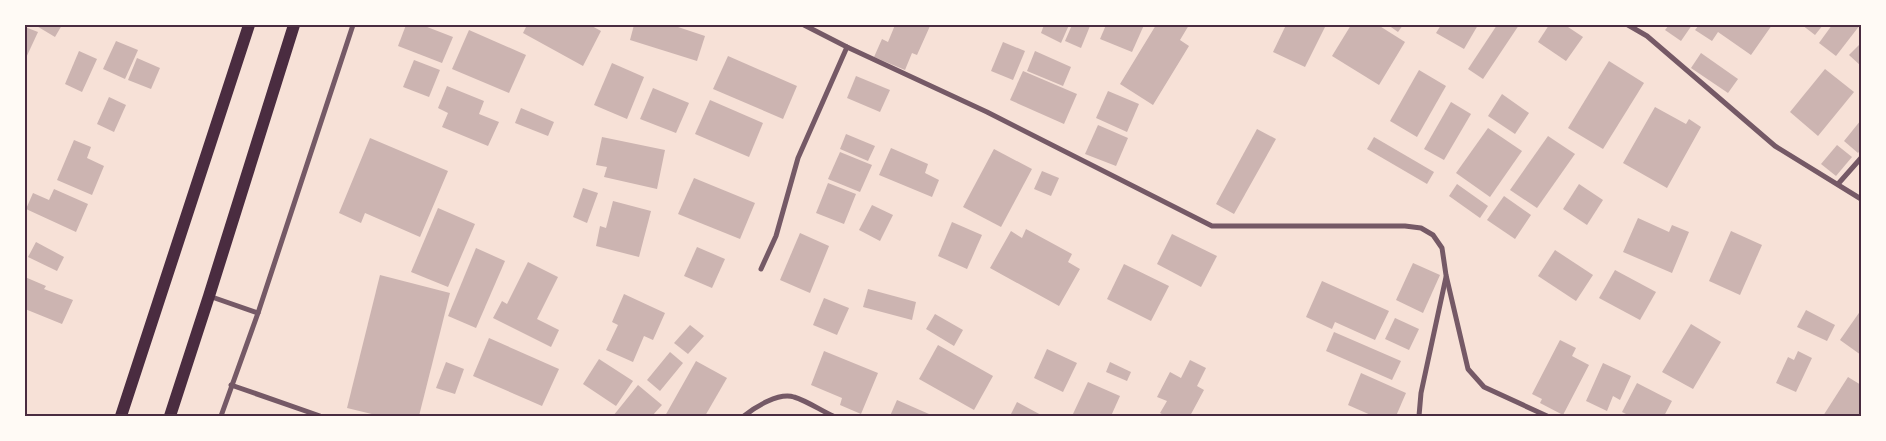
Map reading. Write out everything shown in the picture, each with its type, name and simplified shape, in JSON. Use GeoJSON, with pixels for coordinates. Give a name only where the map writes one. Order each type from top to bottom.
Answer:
{"type":"FeatureCollection","features":[{"type":"Feature","properties":{"kind":"main road"},"geometry":{"type":"LineString","coordinates":[[121,416],[249,25]]}},
{"type":"Feature","properties":{"kind":"main road"},"geometry":{"type":"LineString","coordinates":[[170,416],[294,25]]}},
{"type":"Feature","properties":{"kind":"street"},"geometry":{"type":"LineString","coordinates":[[221,416],[258,314],[353,25]]}},
{"type":"Feature","properties":{"kind":"street"},"geometry":{"type":"LineString","coordinates":[[804,25],[987,112],[1212,226],[1405,226],[1420,228],[1433,235],[1442,248],[1446,275],[1468,370],[1484,387],[1547,416]]}},
{"type":"Feature","properties":{"kind":"street"},"geometry":{"type":"LineString","coordinates":[[1628,25],[1647,36],[1775,146],[1861,199]]}},
{"type":"Feature","properties":{"kind":"street"},"geometry":{"type":"LineString","coordinates":[[761,269],[776,236],[798,158],[847,47]]}},
{"type":"Feature","properties":{"kind":"street"},"geometry":{"type":"LineString","coordinates":[[1838,184],[1861,158]]}},
{"type":"Feature","properties":{"kind":"street"},"geometry":{"type":"LineString","coordinates":[[1419,416],[1421,393],[1446,275]]}},
{"type":"Feature","properties":{"kind":"street"},"geometry":{"type":"LineString","coordinates":[[209,296],[258,314]]}},
{"type":"Feature","properties":{"kind":"street"},"geometry":{"type":"LineString","coordinates":[[231,385],[320,416]]}},
{"type":"Feature","properties":{"kind":"street"},"geometry":{"type":"LineString","coordinates":[[744,416],[768,400],[792,396],[833,416]]}},
{"type":"Feature","properties":{"kind":"building"},"geometry":{"type":"Polygon","coordinates":[[[35,25],[62,25],[55,37],[35,25]]]}},
{"type":"Feature","properties":{"kind":"building"},"geometry":{"type":"Polygon","coordinates":[[[406,25],[422,25],[453,37],[442,63],[398,46],[406,25]]]}},
{"type":"Feature","properties":{"kind":"building"},"geometry":{"type":"Polygon","coordinates":[[[527,25],[590,25],[601,31],[583,66],[523,33],[527,25]]]}},
{"type":"Feature","properties":{"kind":"building"},"geometry":{"type":"Polygon","coordinates":[[[634,25],[672,25],[705,36],[697,61],[630,40],[634,25]]]}},
{"type":"Feature","properties":{"kind":"building"},"geometry":{"type":"Polygon","coordinates":[[[895,25],[930,26],[917,55],[912,53],[905,70],[874,57],[882,39],[888,42],[895,25]]]}},
{"type":"Feature","properties":{"kind":"building"},"geometry":{"type":"Polygon","coordinates":[[[1044,25],[1069,25],[1061,43],[1041,33],[1044,25]]]}},
{"type":"Feature","properties":{"kind":"building"},"geometry":{"type":"Polygon","coordinates":[[[1072,25],[1090,26],[1081,48],[1065,41],[1072,25]]]}},
{"type":"Feature","properties":{"kind":"building"},"geometry":{"type":"Polygon","coordinates":[[[1106,25],[1144,25],[1132,52],[1100,39],[1106,25]]]}},
{"type":"Feature","properties":{"kind":"building"},"geometry":{"type":"Polygon","coordinates":[[[1156,25],[1189,25],[1180,40],[1189,46],[1153,105],[1120,84],[1156,25]]]}},
{"type":"Feature","properties":{"kind":"building"},"geometry":{"type":"Polygon","coordinates":[[[1286,25],[1326,25],[1305,67],[1273,52],[1286,25]]]}},
{"type":"Feature","properties":{"kind":"building"},"geometry":{"type":"Polygon","coordinates":[[[1351,25],[1378,25],[1405,42],[1379,85],[1332,56],[1351,25]]]}},
{"type":"Feature","properties":{"kind":"building"},"geometry":{"type":"Polygon","coordinates":[[[1388,25],[1403,25],[1398,32],[1388,25]]]}},
{"type":"Feature","properties":{"kind":"building"},"geometry":{"type":"Polygon","coordinates":[[[1441,25],[1478,25],[1464,49],[1436,33],[1441,25]]]}},
{"type":"Feature","properties":{"kind":"building"},"geometry":{"type":"Polygon","coordinates":[[[1497,25],[1519,25],[1483,79],[1468,69],[1497,25]]]}},
{"type":"Feature","properties":{"kind":"building"},"geometry":{"type":"Polygon","coordinates":[[[1549,25],[1565,25],[1583,37],[1566,61],[1538,42],[1549,25]]]}},
{"type":"Feature","properties":{"kind":"building"},"geometry":{"type":"Polygon","coordinates":[[[1669,25],[1692,25],[1681,41],[1665,30],[1669,25]]]}},
{"type":"Feature","properties":{"kind":"building"},"geometry":{"type":"Polygon","coordinates":[[[1699,25],[1772,25],[1751,55],[1718,32],[1712,41],[1695,30],[1699,25]]]}},
{"type":"Feature","properties":{"kind":"building"},"geometry":{"type":"Polygon","coordinates":[[[1802,25],[1823,25],[1815,35],[1802,25]]]}},
{"type":"Feature","properties":{"kind":"building"},"geometry":{"type":"Polygon","coordinates":[[[1832,25],[1860,25],[1836,56],[1819,43],[1832,25]]]}},
{"type":"Feature","properties":{"kind":"building"},"geometry":{"type":"Polygon","coordinates":[[[25,27],[38,32],[25,60],[25,27]]]}},
{"type":"Feature","properties":{"kind":"building"},"geometry":{"type":"Polygon","coordinates":[[[469,30],[526,55],[509,93],[452,69],[469,30]]]}},
{"type":"Feature","properties":{"kind":"building"},"geometry":{"type":"Polygon","coordinates":[[[116,41],[138,50],[125,79],[103,69],[116,41]]]}},
{"type":"Feature","properties":{"kind":"building"},"geometry":{"type":"Polygon","coordinates":[[[1003,42],[1025,51],[1013,80],[991,71],[1003,42]]]}},
{"type":"Feature","properties":{"kind":"building"},"geometry":{"type":"Polygon","coordinates":[[[1861,43],[1861,66],[1849,55],[1861,43]]]}},
{"type":"Feature","properties":{"kind":"building"},"geometry":{"type":"Polygon","coordinates":[[[79,51],[97,59],[82,92],[65,84],[79,51]]]}},
{"type":"Feature","properties":{"kind":"building"},"geometry":{"type":"Polygon","coordinates":[[[1035,51],[1071,67],[1063,86],[1027,71],[1035,51]]]}},
{"type":"Feature","properties":{"kind":"building"},"geometry":{"type":"Polygon","coordinates":[[[1701,53],[1738,79],[1728,93],[1691,68],[1701,53]]]}},
{"type":"Feature","properties":{"kind":"building"},"geometry":{"type":"Polygon","coordinates":[[[728,56],[797,86],[783,119],[713,89],[728,56]]]}},
{"type":"Feature","properties":{"kind":"building"},"geometry":{"type":"Polygon","coordinates":[[[137,58],[160,68],[151,89],[128,80],[137,58]]]}},
{"type":"Feature","properties":{"kind":"building"},"geometry":{"type":"Polygon","coordinates":[[[414,60],[440,70],[429,97],[403,87],[414,60]]]}},
{"type":"Feature","properties":{"kind":"building"},"geometry":{"type":"Polygon","coordinates":[[[1609,61],[1644,83],[1603,149],[1568,128],[1609,61]]]}},
{"type":"Feature","properties":{"kind":"building"},"geometry":{"type":"Polygon","coordinates":[[[612,63],[644,77],[627,119],[594,105],[612,63]]]}},
{"type":"Feature","properties":{"kind":"building"},"geometry":{"type":"Polygon","coordinates":[[[1825,69],[1854,92],[1818,136],[1790,112],[1825,69]]]}},
{"type":"Feature","properties":{"kind":"building"},"geometry":{"type":"Polygon","coordinates":[[[1419,70],[1446,86],[1417,137],[1390,121],[1419,70]]]}},
{"type":"Feature","properties":{"kind":"building"},"geometry":{"type":"Polygon","coordinates":[[[1023,71],[1077,94],[1064,124],[1010,100],[1023,71]]]}},
{"type":"Feature","properties":{"kind":"building"},"geometry":{"type":"Polygon","coordinates":[[[856,76],[890,90],[880,112],[847,98],[856,76]]]}},
{"type":"Feature","properties":{"kind":"building"},"geometry":{"type":"Polygon","coordinates":[[[447,86],[484,101],[479,114],[499,122],[488,146],[442,127],[448,113],[438,108],[447,86]]]}},
{"type":"Feature","properties":{"kind":"building"},"geometry":{"type":"Polygon","coordinates":[[[653,88],[689,103],[676,133],[640,119],[653,88]]]}},
{"type":"Feature","properties":{"kind":"building"},"geometry":{"type":"Polygon","coordinates":[[[1108,91],[1139,104],[1127,132],[1096,118],[1108,91]]]}},
{"type":"Feature","properties":{"kind":"building"},"geometry":{"type":"Polygon","coordinates":[[[1502,94],[1529,113],[1515,134],[1488,116],[1502,94]]]}},
{"type":"Feature","properties":{"kind":"building"},"geometry":{"type":"Polygon","coordinates":[[[109,97],[126,105],[114,132],[97,124],[109,97]]]}},
{"type":"Feature","properties":{"kind":"building"},"geometry":{"type":"Polygon","coordinates":[[[710,100],[763,123],[749,157],[695,134],[710,100]]]}},
{"type":"Feature","properties":{"kind":"building"},"geometry":{"type":"Polygon","coordinates":[[[1451,102],[1471,114],[1444,160],[1424,149],[1451,102]]]}},
{"type":"Feature","properties":{"kind":"building"},"geometry":{"type":"Polygon","coordinates":[[[1655,107],[1686,124],[1689,119],[1701,127],[1667,188],[1623,163],[1655,107]]]}},
{"type":"Feature","properties":{"kind":"building"},"geometry":{"type":"Polygon","coordinates":[[[521,108],[554,122],[548,136],[515,123],[521,108]]]}},
{"type":"Feature","properties":{"kind":"building"},"geometry":{"type":"Polygon","coordinates":[[[1861,120],[1861,149],[1858,153],[1844,141],[1861,120]]]}},
{"type":"Feature","properties":{"kind":"building"},"geometry":{"type":"Polygon","coordinates":[[[1098,125],[1128,138],[1116,166],[1085,154],[1098,125]]]}},
{"type":"Feature","properties":{"kind":"building"},"geometry":{"type":"Polygon","coordinates":[[[1488,128],[1522,151],[1490,197],[1456,173],[1488,128]]]}},
{"type":"Feature","properties":{"kind":"building"},"geometry":{"type":"Polygon","coordinates":[[[1257,129],[1276,139],[1234,214],[1216,204],[1257,129]]]}},
{"type":"Feature","properties":{"kind":"building"},"geometry":{"type":"Polygon","coordinates":[[[846,134],[875,146],[868,161],[840,149],[846,134]]]}},
{"type":"Feature","properties":{"kind":"building"},"geometry":{"type":"Polygon","coordinates":[[[1548,136],[1575,154],[1537,208],[1510,190],[1548,136]]]}},
{"type":"Feature","properties":{"kind":"building"},"geometry":{"type":"Polygon","coordinates":[[[602,137],[665,150],[657,189],[604,177],[607,167],[596,165],[602,137]]]}},
{"type":"Feature","properties":{"kind":"building"},"geometry":{"type":"Polygon","coordinates":[[[1374,137],[1434,172],[1427,184],[1367,149],[1374,137]]]}},
{"type":"Feature","properties":{"kind":"building"},"geometry":{"type":"Polygon","coordinates":[[[370,138],[448,171],[420,237],[365,213],[361,223],[339,213],[370,138]]]}},
{"type":"Feature","properties":{"kind":"building"},"geometry":{"type":"Polygon","coordinates":[[[74,140],[91,147],[87,158],[104,166],[92,195],[57,180],[74,140]]]}},
{"type":"Feature","properties":{"kind":"building"},"geometry":{"type":"Polygon","coordinates":[[[1837,145],[1852,157],[1836,176],[1821,164],[1837,145]]]}},
{"type":"Feature","properties":{"kind":"building"},"geometry":{"type":"Polygon","coordinates":[[[891,148],[928,164],[925,173],[939,180],[932,197],[879,175],[891,148]]]}},
{"type":"Feature","properties":{"kind":"building"},"geometry":{"type":"Polygon","coordinates":[[[994,149],[1032,169],[1001,227],[963,207],[994,149]]]}},
{"type":"Feature","properties":{"kind":"building"},"geometry":{"type":"Polygon","coordinates":[[[840,152],[872,165],[860,192],[828,179],[840,152]]]}},
{"type":"Feature","properties":{"kind":"building"},"geometry":{"type":"Polygon","coordinates":[[[1042,171],[1059,178],[1051,196],[1034,189],[1042,171]]]}},
{"type":"Feature","properties":{"kind":"building"},"geometry":{"type":"Polygon","coordinates":[[[694,178],[755,203],[740,239],[678,214],[694,178]]]}},
{"type":"Feature","properties":{"kind":"building"},"geometry":{"type":"Polygon","coordinates":[[[828,183],[856,194],[844,224],[816,213],[828,183]]]}},
{"type":"Feature","properties":{"kind":"building"},"geometry":{"type":"Polygon","coordinates":[[[1457,184],[1488,206],[1480,218],[1449,196],[1457,184]]]}},
{"type":"Feature","properties":{"kind":"building"},"geometry":{"type":"Polygon","coordinates":[[[1579,184],[1603,200],[1587,225],[1563,209],[1579,184]]]}},
{"type":"Feature","properties":{"kind":"building"},"geometry":{"type":"Polygon","coordinates":[[[583,188],[598,193],[587,223],[573,217],[583,188]]]}},
{"type":"Feature","properties":{"kind":"building"},"geometry":{"type":"Polygon","coordinates":[[[54,189],[88,204],[76,232],[26,209],[33,193],[49,200],[54,189]]]}},
{"type":"Feature","properties":{"kind":"building"},"geometry":{"type":"Polygon","coordinates":[[[1504,196],[1531,215],[1515,239],[1487,220],[1504,196]]]}},
{"type":"Feature","properties":{"kind":"building"},"geometry":{"type":"Polygon","coordinates":[[[613,201],[651,211],[639,257],[596,246],[600,226],[606,228],[613,201]]]}},
{"type":"Feature","properties":{"kind":"building"},"geometry":{"type":"Polygon","coordinates":[[[872,205],[893,215],[880,241],[859,230],[872,205]]]}},
{"type":"Feature","properties":{"kind":"building"},"geometry":{"type":"Polygon","coordinates":[[[438,208],[475,224],[448,287],[411,272],[438,208]]]}},
{"type":"Feature","properties":{"kind":"building"},"geometry":{"type":"Polygon","coordinates":[[[1638,218],[1669,232],[1672,225],[1689,232],[1672,273],[1623,252],[1638,218]]]}},
{"type":"Feature","properties":{"kind":"building"},"geometry":{"type":"Polygon","coordinates":[[[952,222],[982,235],[967,269],[938,256],[952,222]]]}},
{"type":"Feature","properties":{"kind":"building"},"geometry":{"type":"Polygon","coordinates":[[[1026,229],[1072,254],[1068,262],[1080,269],[1059,306],[990,268],[1011,231],[1022,238],[1026,229]]]}},
{"type":"Feature","properties":{"kind":"building"},"geometry":{"type":"Polygon","coordinates":[[[1731,231],[1762,245],[1740,295],[1709,281],[1731,231]]]}},
{"type":"Feature","properties":{"kind":"building"},"geometry":{"type":"Polygon","coordinates":[[[800,233],[829,246],[810,293],[780,280],[800,233]]]}},
{"type":"Feature","properties":{"kind":"building"},"geometry":{"type":"Polygon","coordinates":[[[1172,234],[1217,256],[1201,287],[1157,264],[1172,234]]]}},
{"type":"Feature","properties":{"kind":"building"},"geometry":{"type":"Polygon","coordinates":[[[36,242],[64,257],[57,271],[28,257],[36,242]]]}},
{"type":"Feature","properties":{"kind":"building"},"geometry":{"type":"Polygon","coordinates":[[[697,247],[725,259],[712,288],[684,276],[697,247]]]}},
{"type":"Feature","properties":{"kind":"building"},"geometry":{"type":"Polygon","coordinates":[[[476,248],[505,261],[476,328],[448,316],[476,248]]]}},
{"type":"Feature","properties":{"kind":"building"},"geometry":{"type":"Polygon","coordinates":[[[1555,250],[1593,275],[1576,301],[1538,276],[1555,250]]]}},
{"type":"Feature","properties":{"kind":"building"},"geometry":{"type":"Polygon","coordinates":[[[528,262],[558,277],[537,319],[559,330],[551,347],[493,318],[502,301],[507,304],[528,262]]]}},
{"type":"Feature","properties":{"kind":"building"},"geometry":{"type":"Polygon","coordinates":[[[1413,263],[1440,275],[1423,313],[1396,300],[1413,263]]]}},
{"type":"Feature","properties":{"kind":"building"},"geometry":{"type":"Polygon","coordinates":[[[1124,264],[1169,286],[1151,321],[1107,299],[1124,264]]]}},
{"type":"Feature","properties":{"kind":"building"},"geometry":{"type":"Polygon","coordinates":[[[1615,270],[1656,292],[1640,320],[1599,298],[1615,270]]]}},
{"type":"Feature","properties":{"kind":"building"},"geometry":{"type":"Polygon","coordinates":[[[380,275],[450,293],[419,416],[380,416],[347,408],[380,275]]]}},
{"type":"Feature","properties":{"kind":"building"},"geometry":{"type":"Polygon","coordinates":[[[25,277],[46,286],[44,289],[73,300],[62,324],[25,309],[25,277]]]}},
{"type":"Feature","properties":{"kind":"building"},"geometry":{"type":"Polygon","coordinates":[[[1322,281],[1389,311],[1375,340],[1335,322],[1332,329],[1306,317],[1322,281]]]}},
{"type":"Feature","properties":{"kind":"building"},"geometry":{"type":"Polygon","coordinates":[[[868,289],[916,302],[912,320],[863,307],[868,289]]]}},
{"type":"Feature","properties":{"kind":"building"},"geometry":{"type":"Polygon","coordinates":[[[624,294],[665,313],[653,340],[644,336],[633,362],[606,350],[618,325],[612,322],[624,294]]]}},
{"type":"Feature","properties":{"kind":"building"},"geometry":{"type":"Polygon","coordinates":[[[824,298],[849,308],[837,335],[813,325],[824,298]]]}},
{"type":"Feature","properties":{"kind":"building"},"geometry":{"type":"Polygon","coordinates":[[[1806,310],[1835,325],[1827,341],[1797,327],[1806,310]]]}},
{"type":"Feature","properties":{"kind":"building"},"geometry":{"type":"Polygon","coordinates":[[[1861,310],[1861,355],[1840,340],[1861,310]]]}},
{"type":"Feature","properties":{"kind":"building"},"geometry":{"type":"Polygon","coordinates":[[[935,314],[963,330],[954,346],[926,329],[935,314]]]}},
{"type":"Feature","properties":{"kind":"building"},"geometry":{"type":"Polygon","coordinates":[[[1395,318],[1419,329],[1409,350],[1385,339],[1395,318]]]}},
{"type":"Feature","properties":{"kind":"building"},"geometry":{"type":"Polygon","coordinates":[[[1691,324],[1721,342],[1693,389],[1662,372],[1691,324]]]}},
{"type":"Feature","properties":{"kind":"building"},"geometry":{"type":"Polygon","coordinates":[[[690,325],[704,336],[688,354],[674,343],[690,325]]]}},
{"type":"Feature","properties":{"kind":"building"},"geometry":{"type":"Polygon","coordinates":[[[1334,332],[1401,361],[1392,380],[1326,351],[1334,332]]]}},
{"type":"Feature","properties":{"kind":"building"},"geometry":{"type":"Polygon","coordinates":[[[489,338],[559,369],[542,406],[473,376],[489,338]]]}},
{"type":"Feature","properties":{"kind":"building"},"geometry":{"type":"Polygon","coordinates":[[[1560,340],[1576,348],[1572,356],[1589,365],[1563,415],[1540,403],[1542,399],[1532,394],[1560,340]]]}},
{"type":"Feature","properties":{"kind":"building"},"geometry":{"type":"Polygon","coordinates":[[[938,345],[993,376],[974,410],[919,379],[938,345]]]}},
{"type":"Feature","properties":{"kind":"building"},"geometry":{"type":"Polygon","coordinates":[[[1047,349],[1077,363],[1063,392],[1034,378],[1047,349]]]}},
{"type":"Feature","properties":{"kind":"building"},"geometry":{"type":"Polygon","coordinates":[[[824,351],[878,373],[861,414],[840,405],[842,398],[811,385],[824,351]]]}},
{"type":"Feature","properties":{"kind":"building"},"geometry":{"type":"Polygon","coordinates":[[[1798,351],[1812,358],[1796,392],[1776,383],[1788,357],[1794,360],[1798,351]]]}},
{"type":"Feature","properties":{"kind":"building"},"geometry":{"type":"Polygon","coordinates":[[[670,352],[683,363],[660,391],[647,380],[670,352]]]}},
{"type":"Feature","properties":{"kind":"building"},"geometry":{"type":"Polygon","coordinates":[[[599,359],[633,381],[616,406],[583,384],[599,359]]]}},
{"type":"Feature","properties":{"kind":"building"},"geometry":{"type":"Polygon","coordinates":[[[1190,360],[1206,368],[1197,386],[1204,390],[1190,416],[1166,416],[1160,413],[1167,401],[1157,397],[1170,372],[1181,378],[1190,360]]]}},
{"type":"Feature","properties":{"kind":"building"},"geometry":{"type":"Polygon","coordinates":[[[696,361],[727,378],[705,416],[665,416],[696,361]]]}},
{"type":"Feature","properties":{"kind":"building"},"geometry":{"type":"Polygon","coordinates":[[[446,362],[464,369],[455,394],[436,388],[446,362]]]}},
{"type":"Feature","properties":{"kind":"building"},"geometry":{"type":"Polygon","coordinates":[[[1110,362],[1131,372],[1127,381],[1106,372],[1110,362]]]}},
{"type":"Feature","properties":{"kind":"building"},"geometry":{"type":"Polygon","coordinates":[[[1603,363],[1631,376],[1620,400],[1613,396],[1607,411],[1586,401],[1603,363]]]}},
{"type":"Feature","properties":{"kind":"building"},"geometry":{"type":"Polygon","coordinates":[[[1361,373],[1406,393],[1396,416],[1373,416],[1348,405],[1361,373]]]}},
{"type":"Feature","properties":{"kind":"building"},"geometry":{"type":"Polygon","coordinates":[[[1848,377],[1861,385],[1861,416],[1823,416],[1848,377]]]}},
{"type":"Feature","properties":{"kind":"building"},"geometry":{"type":"Polygon","coordinates":[[[1088,382],[1120,396],[1111,416],[1072,416],[1088,382]]]}},
{"type":"Feature","properties":{"kind":"building"},"geometry":{"type":"Polygon","coordinates":[[[1637,383],[1672,401],[1664,416],[1630,416],[1622,412],[1637,383]]]}},
{"type":"Feature","properties":{"kind":"building"},"geometry":{"type":"Polygon","coordinates":[[[638,385],[662,405],[652,416],[613,416],[638,385]]]}},
{"type":"Feature","properties":{"kind":"building"},"geometry":{"type":"Polygon","coordinates":[[[897,400],[929,414],[928,416],[890,416],[897,400]]]}},
{"type":"Feature","properties":{"kind":"building"},"geometry":{"type":"Polygon","coordinates":[[[1017,402],[1043,416],[1010,416],[1017,402]]]}}]}
